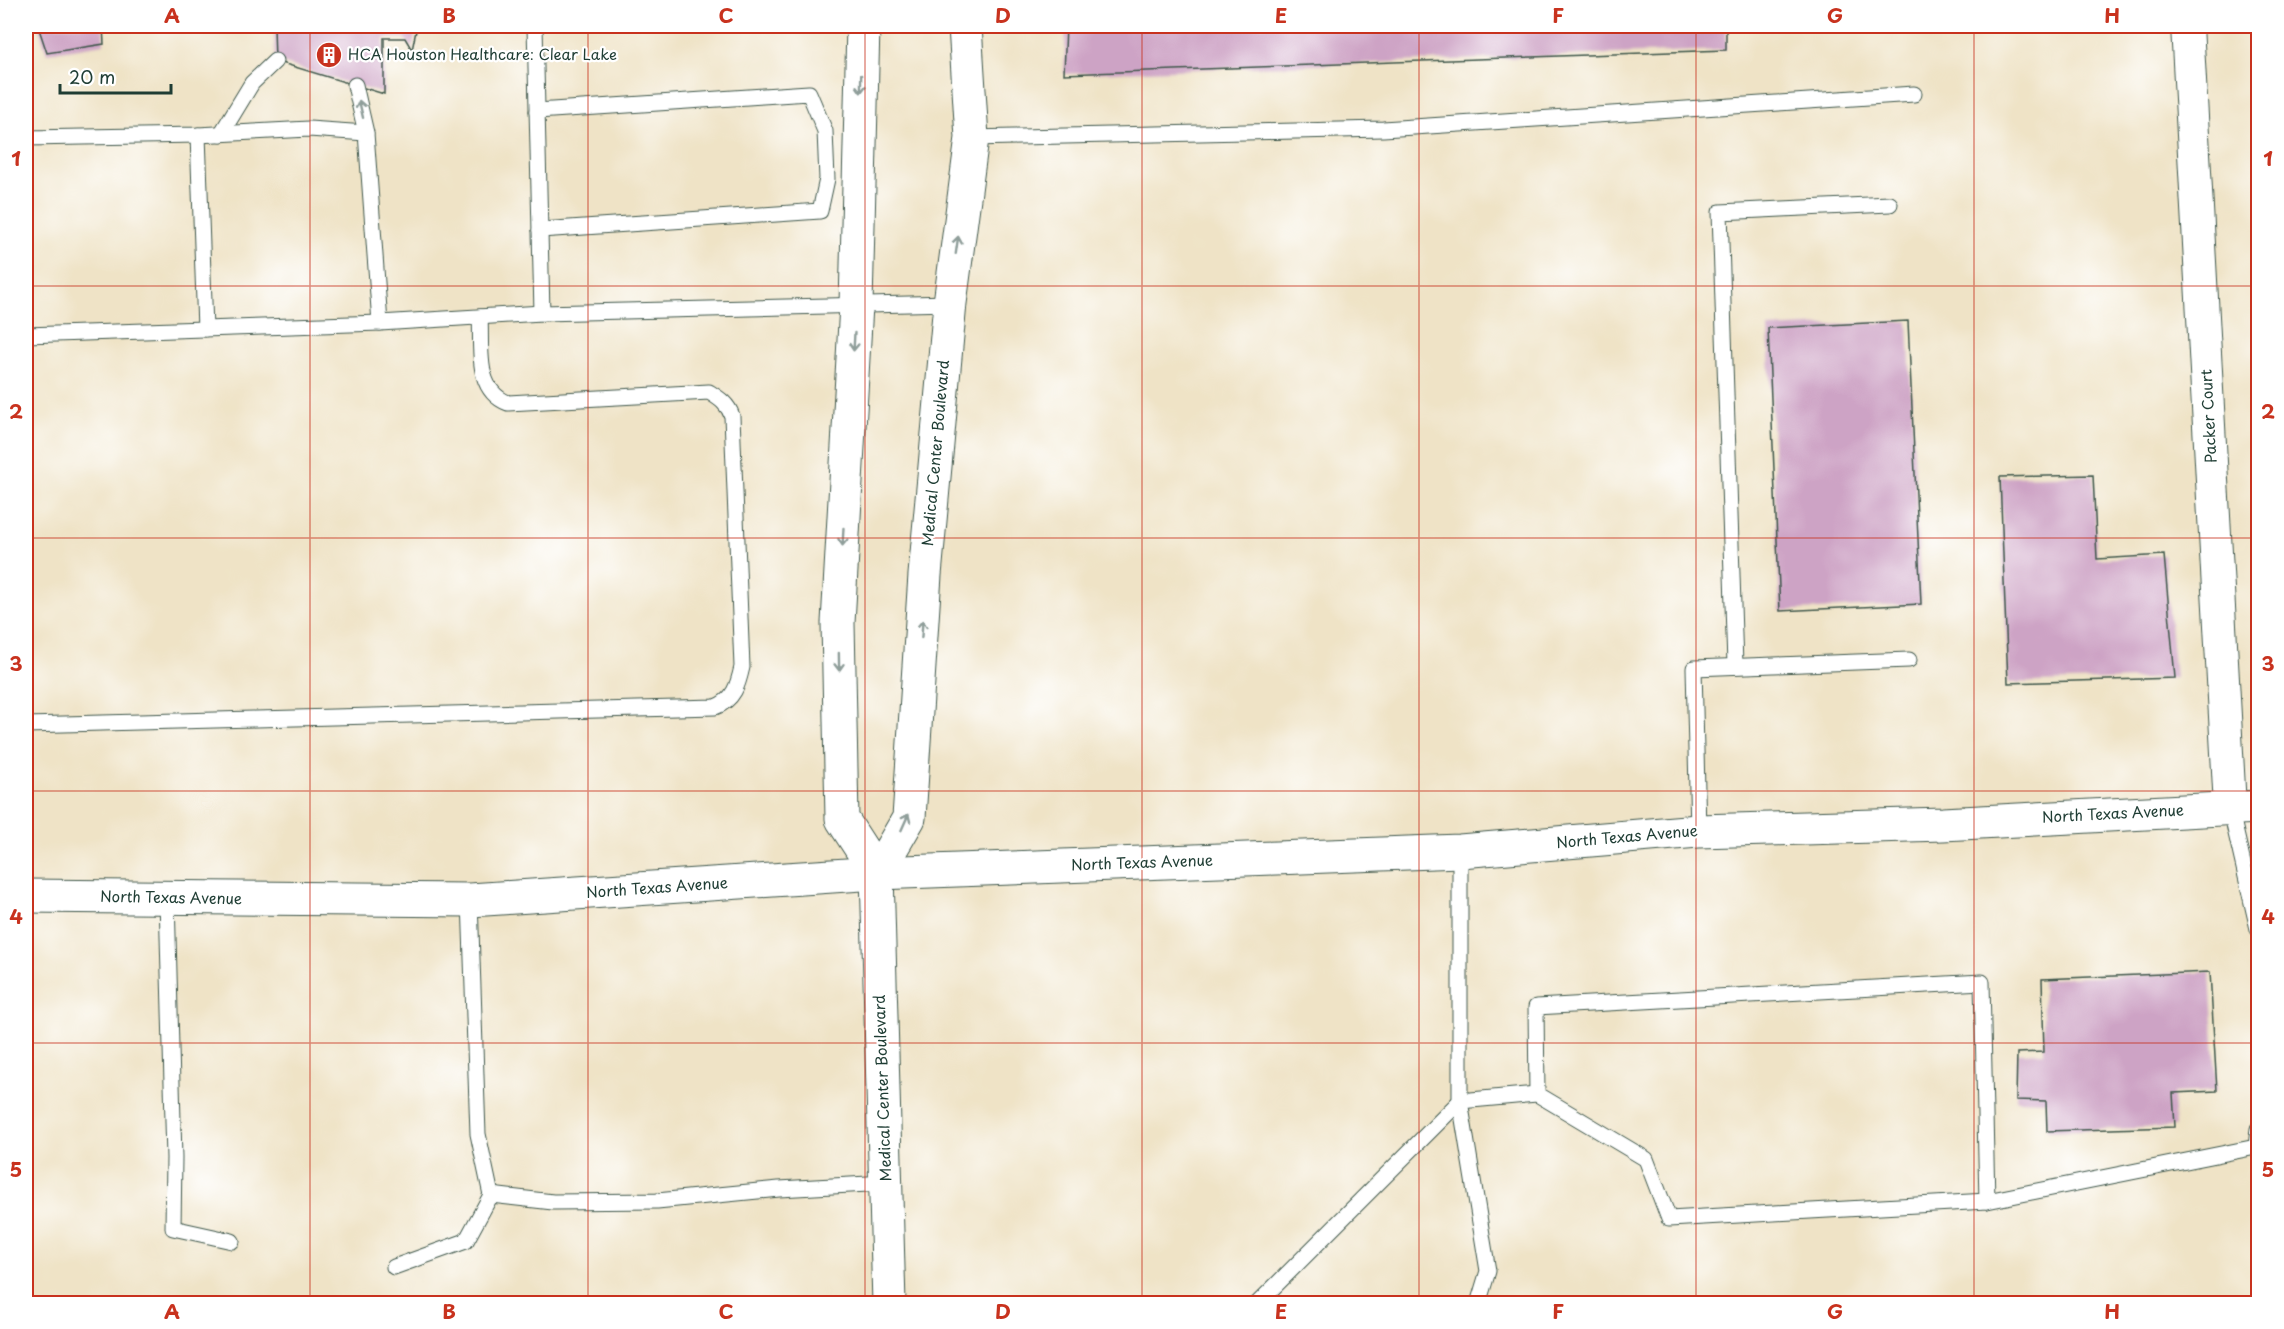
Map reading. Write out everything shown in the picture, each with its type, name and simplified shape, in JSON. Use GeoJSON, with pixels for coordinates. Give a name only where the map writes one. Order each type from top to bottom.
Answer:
{"type":"FeatureCollection","features":[{"type":"Feature","properties":{"kind":"street"},"geometry":{"type":"LineString","coordinates":[[863,26],[856,304],[838,623],[842,819],[877,873]]}},
{"type":"Feature","properties":{"kind":"street","name":"Medical Center Boulevard"},"geometry":{"type":"LineString","coordinates":[[889,1304],[877,873],[909,818],[926,574],[950,303],[972,138],[965,26]]}},
{"type":"Feature","properties":{"kind":"street","name":"Packer Court"},"geometry":{"type":"LineString","coordinates":[[2187,26],[2244,807]]}},
{"type":"Feature","properties":{"kind":"street","name":"North Texas Avenue"},"geometry":{"type":"LineString","coordinates":[[26,896],[470,900],[877,873],[1460,851],[1698,831],[1943,824],[2244,807]]}},
{"type":"Feature","properties":{"kind":"lane"},"geometry":{"type":"LineString","coordinates":[[535,26],[542,313]]}},
{"type":"Feature","properties":{"kind":"lane"},"geometry":{"type":"LineString","coordinates":[[221,134],[252,83],[275,61]]}},
{"type":"Feature","properties":{"kind":"lane"},"geometry":{"type":"LineString","coordinates":[[355,86],[366,133],[380,323]]}},
{"type":"Feature","properties":{"kind":"lane"},"geometry":{"type":"LineString","coordinates":[[537,111],[809,93],[825,131],[827,179],[820,211],[540,230]]}},
{"type":"Feature","properties":{"kind":"lane"},"geometry":{"type":"LineString","coordinates":[[972,138],[1383,129],[1914,94]]}},
{"type":"Feature","properties":{"kind":"lane"},"geometry":{"type":"LineString","coordinates":[[26,138],[198,135],[309,129],[366,133]]}},
{"type":"Feature","properties":{"kind":"lane"},"geometry":{"type":"LineString","coordinates":[[198,135],[205,329]]}},
{"type":"Feature","properties":{"kind":"lane"},"geometry":{"type":"LineString","coordinates":[[1735,665],[1720,212],[1890,204]]}},
{"type":"Feature","properties":{"kind":"lane"},"geometry":{"type":"LineString","coordinates":[[26,335],[380,323],[542,313],[950,303]]}},
{"type":"Feature","properties":{"kind":"lane"},"geometry":{"type":"LineString","coordinates":[[26,725],[715,707],[731,698],[738,685],[742,667],[732,416],[729,408],[709,392],[508,403],[497,399],[488,389],[483,374],[480,317]]}},
{"type":"Feature","properties":{"kind":"lane"},"geometry":{"type":"LineString","coordinates":[[1698,831],[1694,668],[1909,660]]}},
{"type":"Feature","properties":{"kind":"lane"},"geometry":{"type":"LineString","coordinates":[[2244,807],[2259,929]]}},
{"type":"Feature","properties":{"kind":"lane"},"geometry":{"type":"LineString","coordinates":[[1460,851],[1460,1101],[1488,1270],[1478,1304]]}},
{"type":"Feature","properties":{"kind":"lane"},"geometry":{"type":"LineString","coordinates":[[167,899],[174,1158],[173,1228],[232,1241]]}},
{"type":"Feature","properties":{"kind":"lane"},"geometry":{"type":"LineString","coordinates":[[394,1267],[466,1241],[491,1194],[478,1134],[470,900]]}},
{"type":"Feature","properties":{"kind":"lane"},"geometry":{"type":"LineString","coordinates":[[1537,1094],[1536,1007],[1982,982],[1987,1201]]}},
{"type":"Feature","properties":{"kind":"lane"},"geometry":{"type":"LineString","coordinates":[[1257,1304],[1460,1101],[1537,1094],[1646,1159],[1670,1219],[1987,1201],[2256,1147],[2259,1129]]}},
{"type":"Feature","properties":{"kind":"lane"},"geometry":{"type":"LineString","coordinates":[[491,1194],[553,1202],[657,1201],[779,1189],[886,1183]]}},
{"type":"Feature","properties":{"kind":"building"},"geometry":{"type":"Polygon","coordinates":[[[38,26],[103,26],[104,44],[47,53],[38,26]]]}},
{"type":"Feature","properties":{"kind":"building","name":"HCA Houston Healthcare: Clear Lake"},"geometry":{"type":"Polygon","coordinates":[[[274,26],[417,26],[412,50],[405,38],[384,38],[384,94],[275,61],[274,26]]]}},
{"type":"Feature","properties":{"kind":"building"},"geometry":{"type":"Polygon","coordinates":[[[1066,26],[1726,26],[1726,50],[1064,74],[1066,26]]]}},
{"type":"Feature","properties":{"kind":"building"},"geometry":{"type":"Polygon","coordinates":[[[1908,321],[1921,604],[1780,611],[1768,328],[1908,321]]]}},
{"type":"Feature","properties":{"kind":"building"},"geometry":{"type":"Polygon","coordinates":[[[2093,475],[2097,559],[2164,555],[2175,678],[2008,683],[2000,477],[2093,475]]]}},
{"type":"Feature","properties":{"kind":"building"},"geometry":{"type":"Polygon","coordinates":[[[2210,972],[2217,1091],[2173,1093],[2175,1127],[2047,1131],[2046,1101],[2016,1100],[2017,1053],[2044,1052],[2042,979],[2210,972]]]}},
{"type":"Feature","properties":{"kind":"place","name":"HCA Houston Healthcare: Clear Lake"},"geometry":{"type":"Point","coordinates":[329,55]}}]}
